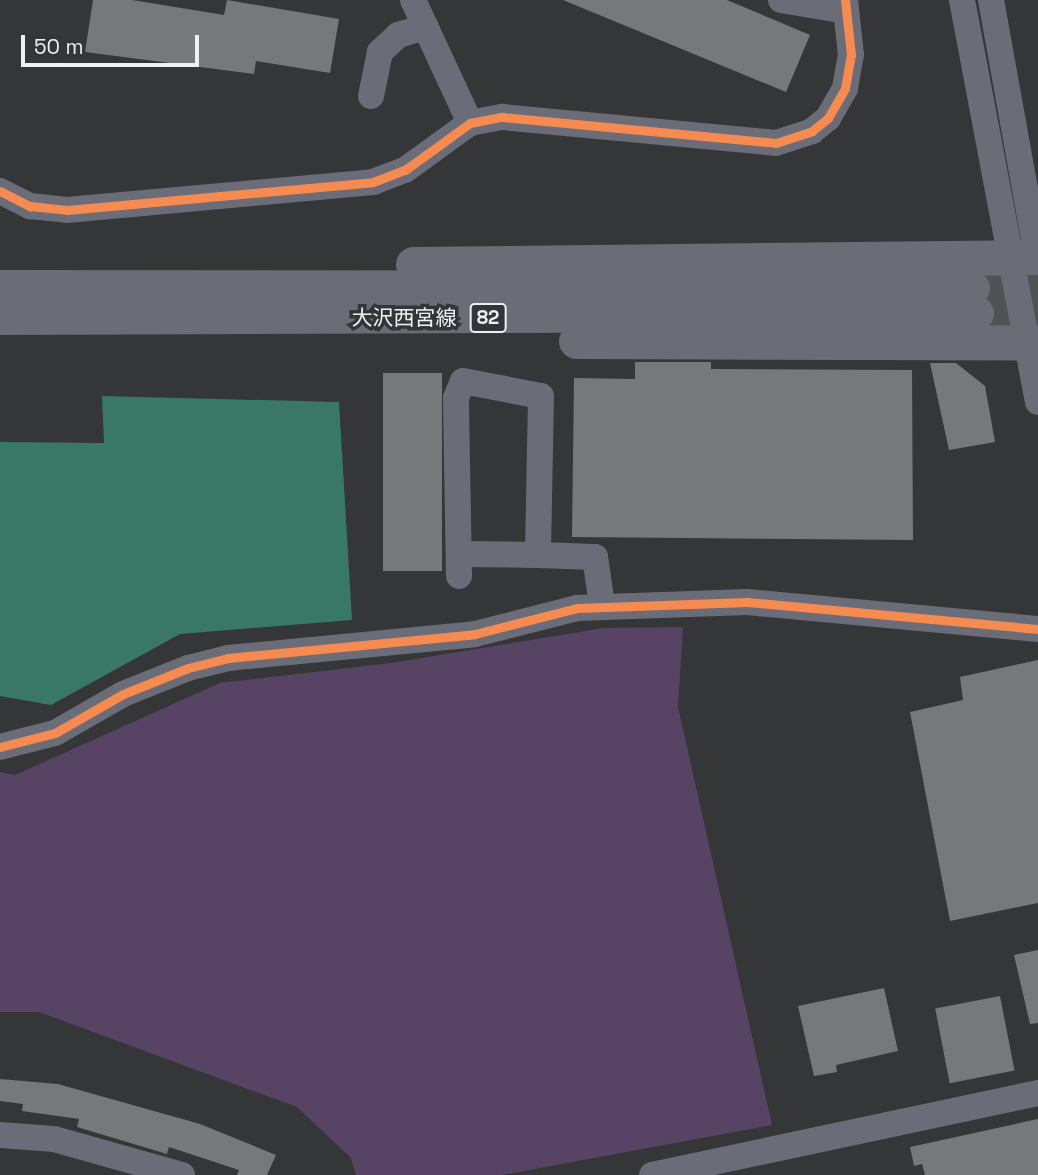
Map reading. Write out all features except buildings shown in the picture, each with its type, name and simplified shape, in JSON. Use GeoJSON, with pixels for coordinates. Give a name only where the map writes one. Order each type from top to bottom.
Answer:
{"type":"FeatureCollection","features":[{"type":"Feature","properties":{"kind":"main road"},"geometry":{"type":"LineString","coordinates":[[127,287],[292,266],[1030,258]]}},
{"type":"Feature","properties":{"kind":"main road","name":"大沢西宮線"},"geometry":{"type":"LineString","coordinates":[[0,287],[974,300],[250,319],[0,317]]}},
{"type":"Feature","properties":{"kind":"main road"},"geometry":{"type":"LineString","coordinates":[[250,319],[422,341],[1032,343]]}},
{"type":"Feature","properties":{"kind":"street"},"geometry":{"type":"LineString","coordinates":[[413,0],[470,123]]}},
{"type":"Feature","properties":{"kind":"street"},"geometry":{"type":"LineString","coordinates":[[0,191],[30,206],[67,210],[373,183],[405,170],[470,123],[526,118],[755,143],[797,137],[828,118],[845,88],[851,55],[845,6],[781,0]]}},
{"type":"Feature","properties":{"kind":"street"},"geometry":{"type":"LineString","coordinates":[[962,0],[1030,258]]}},
{"type":"Feature","properties":{"kind":"street"},"geometry":{"type":"LineString","coordinates":[[991,0],[1030,258],[1032,343],[1038,402]]}},
{"type":"Feature","properties":{"kind":"street"},"geometry":{"type":"LineString","coordinates":[[371,96],[380,52],[398,35],[426,27]]}},
{"type":"Feature","properties":{"kind":"street"},"geometry":{"type":"LineString","coordinates":[[538,555],[541,396],[463,381],[456,398],[459,565],[538,555],[595,557],[602,605]]}},
{"type":"Feature","properties":{"kind":"street"},"geometry":{"type":"LineString","coordinates":[[0,747],[55,733],[123,694],[228,658],[475,634],[602,605],[747,602],[1038,629]]}},
{"type":"Feature","properties":{"kind":"street"},"geometry":{"type":"LineString","coordinates":[[663,1174],[1038,1093]]}},
{"type":"Feature","properties":{"kind":"street"},"geometry":{"type":"LineString","coordinates":[[0,1135],[54,1139],[182,1175]]}},
{"type":"Feature","properties":{"kind":"shaded area"},"geometry":{"type":"Polygon","coordinates":[[[102,396],[339,402],[352,620],[180,634],[51,705],[0,696],[0,442],[104,443],[102,396]]]}},
{"type":"Feature","properties":{"kind":"shaded area"},"geometry":{"type":"Polygon","coordinates":[[[683,627],[678,707],[772,1125],[502,1175],[356,1175],[351,1158],[297,1107],[39,1012],[0,1012],[0,772],[15,775],[220,683],[391,663],[604,628],[683,627]]]}},
{"type":"Feature","properties":{"kind":"tunnel"},"geometry":{"type":"LineString","coordinates":[[972,288],[1038,288]]}},
{"type":"Feature","properties":{"kind":"tunnel"},"geometry":{"type":"LineString","coordinates":[[976,313],[1038,313]]}},
{"type":"Feature","properties":{"kind":"cycle path"},"geometry":{"type":"LineString","coordinates":[[0,191],[30,206],[67,210],[373,182],[405,170],[470,123],[502,117],[776,143],[812,131],[828,118],[845,88],[851,55],[845,0]]}},
{"type":"Feature","properties":{"kind":"cycle path"},"geometry":{"type":"LineString","coordinates":[[0,747],[55,733],[123,694],[188,668],[228,658],[475,634],[577,608],[747,602],[1038,629]]}}]}
